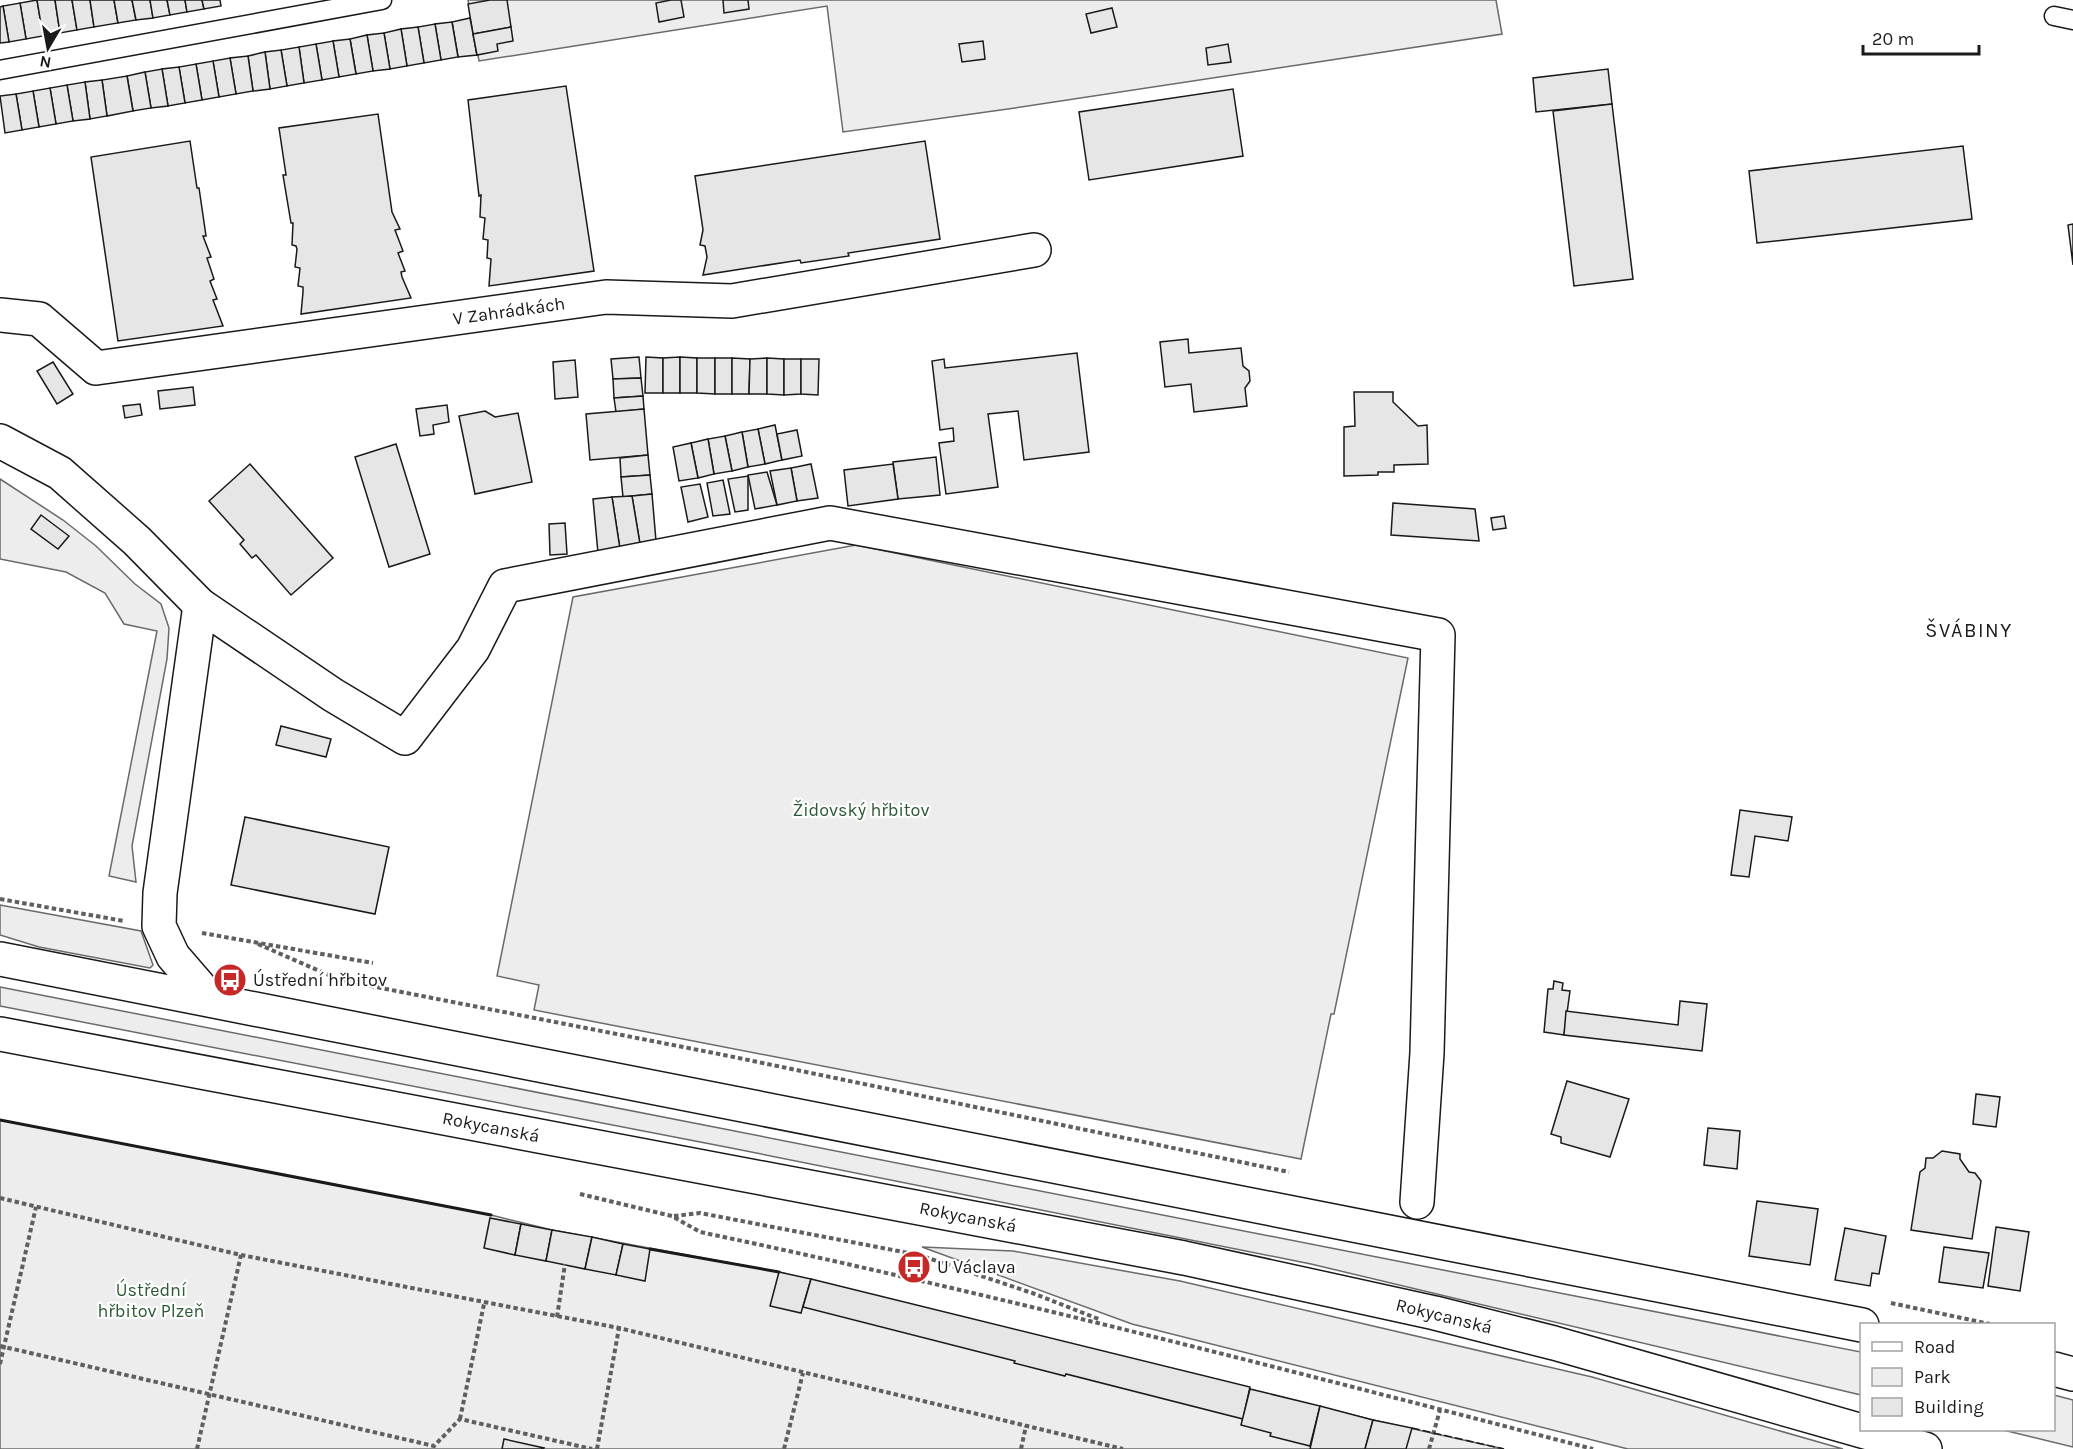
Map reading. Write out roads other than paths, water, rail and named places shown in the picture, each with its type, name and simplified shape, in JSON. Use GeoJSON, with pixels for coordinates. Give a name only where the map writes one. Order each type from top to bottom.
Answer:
{"type":"FeatureCollection","features":[{"type":"Feature","properties":{"kind":"main road","name":"V Zahrádkách"},"geometry":{"type":"LineString","coordinates":[[0,315],[39,319],[96,368],[606,297],[732,302],[1034,250]]}},
{"type":"Feature","properties":{"kind":"main road"},"geometry":{"type":"LineString","coordinates":[[0,441],[60,473],[137,541],[200,605],[333,695],[405,738],[473,649],[505,586],[830,523],[1438,635],[1427,1053],[1417,1202]]}},
{"type":"Feature","properties":{"kind":"main road"},"geometry":{"type":"LineString","coordinates":[[200,605],[160,893],[159,926],[173,956],[211,1000]]}},
{"type":"Feature","properties":{"kind":"main road"},"geometry":{"type":"LineString","coordinates":[[0,959],[1860,1326]]}},
{"type":"Feature","properties":{"kind":"main road","name":"Rokycanská"},"geometry":{"type":"LineString","coordinates":[[0,1034],[1184,1258],[1316,1286],[1554,1343],[1860,1430]]}},
{"type":"Feature","properties":{"kind":"main road"},"geometry":{"type":"LineString","coordinates":[[2055,1369],[2073,1374]]}},
{"type":"Feature","properties":{"kind":"main road","name":"Rokycanská"},"geometry":{"type":"LineString","coordinates":[[1862,1431],[1925,1449]]}},
{"type":"Feature","properties":{"kind":"lane"},"geometry":{"type":"LineString","coordinates":[[0,70],[382,0]]}},
{"type":"Feature","properties":{"kind":"lane"},"geometry":{"type":"LineString","coordinates":[[2054,16],[2073,20]]}},
{"type":"Feature","properties":{"kind":"place","name":"Ústřední hřbitov"},"geometry":{"type":"Point","coordinates":[230,980]}},
{"type":"Feature","properties":{"kind":"place","name":"U Václava"},"geometry":{"type":"Point","coordinates":[914,1267]}},
{"type":"Feature","properties":{"kind":"district","name":"ŠVÁBINY"},"geometry":{"type":"Point","coordinates":[1969,630]}},
{"type":"Feature","properties":{"kind":"park label","name":"Židovský hřbitov"},"geometry":{"type":"Point","coordinates":[861,810]}},
{"type":"Feature","properties":{"kind":"park label","name":"Ústřední hřbitov Plzeň"},"geometry":{"type":"Point","coordinates":[151,1300]}}]}
